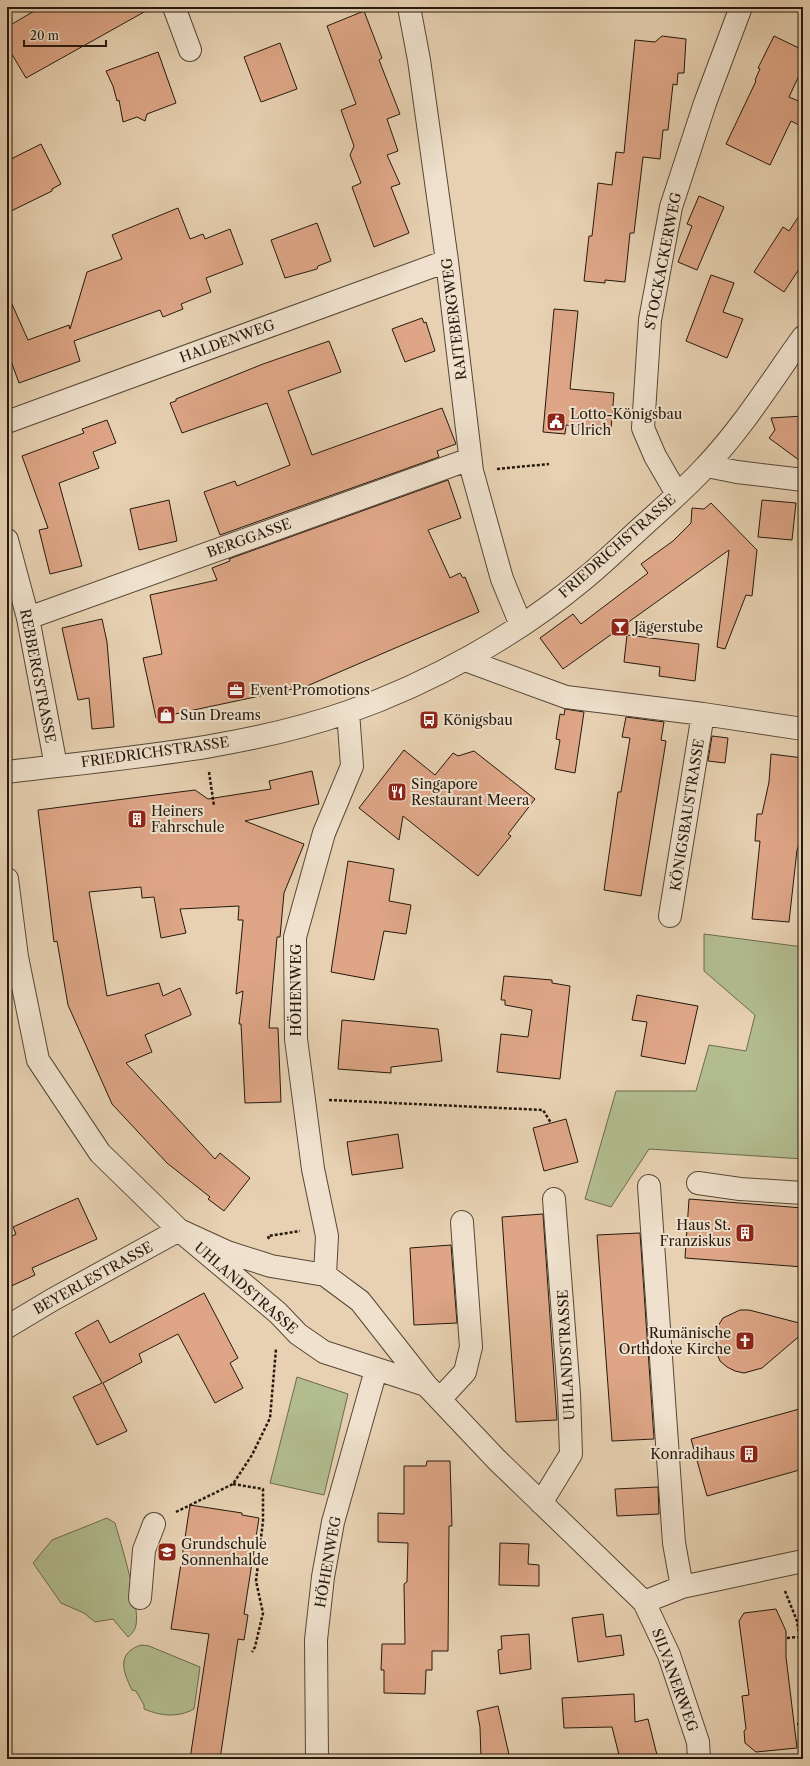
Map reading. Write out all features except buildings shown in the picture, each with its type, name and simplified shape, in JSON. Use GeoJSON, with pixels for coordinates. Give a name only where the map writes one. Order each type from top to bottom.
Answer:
{"type":"FeatureCollection","features":[{"type":"Feature","properties":{"kind":"street"},"geometry":{"type":"LineString","coordinates":[[174,7],[190,50]]}},
{"type":"Feature","properties":{"kind":"street","name":"RAITEBERGWEG"},"geometry":{"type":"LineString","coordinates":[[409,7],[419,60],[447,261],[471,465],[502,580],[521,625]]}},
{"type":"Feature","properties":{"kind":"street","name":"STOCKACKERWEG"},"geometry":{"type":"LineString","coordinates":[[677,494],[655,456],[643,428],[650,320],[670,207],[705,103],[741,7]]}},
{"type":"Feature","properties":{"kind":"street","name":"HALDENWEG"},"geometry":{"type":"LineString","coordinates":[[7,422],[447,261]]}},
{"type":"Feature","properties":{"kind":"street","name":"FRIEDRICHSTRASSE"},"geometry":{"type":"LineString","coordinates":[[7,772],[205,748],[285,730],[348,712],[408,687],[465,660],[521,625],[584,580],[707,466],[749,414],[803,336]]}},
{"type":"Feature","properties":{"kind":"street","name":"BERGGASSE"},"geometry":{"type":"LineString","coordinates":[[28,618],[471,465]]}},
{"type":"Feature","properties":{"kind":"street"},"geometry":{"type":"LineString","coordinates":[[707,466],[738,472],[803,480]]}},
{"type":"Feature","properties":{"kind":"street","name":"REBBERGSTRASSE"},"geometry":{"type":"LineString","coordinates":[[7,540],[28,618],[56,766]]}},
{"type":"Feature","properties":{"kind":"street"},"geometry":{"type":"LineString","coordinates":[[465,660],[566,697],[703,714],[803,729]]}},
{"type":"Feature","properties":{"kind":"street","name":"HÖHENWEG"},"geometry":{"type":"LineString","coordinates":[[325,1275],[328,1236],[313,1169],[296,1039],[295,937],[324,834],[352,766],[348,712]]}},
{"type":"Feature","properties":{"kind":"street","name":"KÖNIGSBAUSTRASSE"},"geometry":{"type":"LineString","coordinates":[[670,916],[703,714]]}},
{"type":"Feature","properties":{"kind":"street","name":"UHLANDSTRASSE"},"geometry":{"type":"LineString","coordinates":[[7,879],[17,957],[38,1060],[100,1153],[179,1230],[278,1313],[298,1334],[324,1352],[433,1392]]}},
{"type":"Feature","properties":{"kind":"street"},"geometry":{"type":"LineString","coordinates":[[698,1183],[740,1189],[803,1192]]}},
{"type":"Feature","properties":{"kind":"street"},"geometry":{"type":"LineString","coordinates":[[649,1186],[674,1536],[682,1587]]}},
{"type":"Feature","properties":{"kind":"street","name":"UHLANDSTRASSE"},"geometry":{"type":"LineString","coordinates":[[541,1503],[571,1454],[569,1394],[554,1199]]}},
{"type":"Feature","properties":{"kind":"street"},"geometry":{"type":"LineString","coordinates":[[433,1392],[465,1372],[471,1347],[462,1222]]}},
{"type":"Feature","properties":{"kind":"street","name":"UHLANDSTRASSE"},"geometry":{"type":"LineString","coordinates":[[179,1230],[227,1252],[271,1266],[325,1275],[360,1301],[433,1392],[497,1460],[644,1602]]}},
{"type":"Feature","properties":{"kind":"street","name":"BEYERLESTRASSE"},"geometry":{"type":"LineString","coordinates":[[7,1327],[52,1300],[179,1230]]}},
{"type":"Feature","properties":{"kind":"street","name":"HÖHENWEG"},"geometry":{"type":"LineString","coordinates":[[317,1759],[316,1640],[323,1577],[333,1522],[376,1370]]}},
{"type":"Feature","properties":{"kind":"street"},"geometry":{"type":"LineString","coordinates":[[140,1598],[144,1550],[154,1524]]}},
{"type":"Feature","properties":{"kind":"street"},"geometry":{"type":"LineString","coordinates":[[644,1602],[682,1587],[803,1561]]}},
{"type":"Feature","properties":{"kind":"street","name":"SILVANERWEG"},"geometry":{"type":"LineString","coordinates":[[644,1602],[669,1655],[698,1742],[700,1759]]}},
{"type":"Feature","properties":{"kind":"path"},"geometry":{"type":"LineString","coordinates":[[471,465],[549,464]]}},
{"type":"Feature","properties":{"kind":"path"},"geometry":{"type":"LineString","coordinates":[[205,748],[214,806]]}},
{"type":"Feature","properties":{"kind":"path"},"geometry":{"type":"LineString","coordinates":[[303,1099],[543,1110],[551,1123]]}},
{"type":"Feature","properties":{"kind":"path"},"geometry":{"type":"LineString","coordinates":[[271,1266],[268,1236],[308,1230],[328,1236]]}},
{"type":"Feature","properties":{"kind":"path"},"geometry":{"type":"LineString","coordinates":[[193,1502],[233,1484],[252,1455],[270,1418],[276,1366],[278,1313]]}},
{"type":"Feature","properties":{"kind":"path"},"geometry":{"type":"LineString","coordinates":[[233,1484],[263,1489],[263,1521],[256,1581],[263,1613],[255,1647],[252,1652]]}},
{"type":"Feature","properties":{"kind":"path"},"geometry":{"type":"LineString","coordinates":[[776,1566],[797,1621],[803,1659]]}},
{"type":"Feature","properties":{"kind":"path"},"geometry":{"type":"LineString","coordinates":[[787,1638],[799,1637]]}},
{"type":"Feature","properties":{"kind":"path"},"geometry":{"type":"LineString","coordinates":[[797,1724],[803,1724]]}},
{"type":"Feature","properties":{"kind":"green space"},"geometry":{"type":"Polygon","coordinates":[[[704,934],[803,947],[803,1159],[649,1149],[611,1207],[585,1199],[616,1091],[696,1091],[709,1045],[746,1051],[755,1015],[704,971],[704,934]]]}},
{"type":"Feature","properties":{"kind":"green space"},"geometry":{"type":"Polygon","coordinates":[[[297,1377],[348,1394],[324,1495],[270,1483],[297,1377]]]}},
{"type":"Feature","properties":{"kind":"green space"},"geometry":{"type":"Polygon","coordinates":[[[107,1518],[115,1523],[133,1589],[136,1625],[133,1632],[128,1637],[113,1619],[95,1622],[84,1613],[61,1603],[33,1563],[52,1540],[107,1518]]]}},
{"type":"Feature","properties":{"kind":"green space"},"geometry":{"type":"Polygon","coordinates":[[[141,1645],[149,1646],[200,1667],[194,1709],[181,1714],[169,1715],[144,1709],[144,1705],[136,1691],[132,1690],[124,1669],[125,1657],[133,1648],[141,1645]]]}},
{"type":"Feature","properties":{"kind":"place","name":"Lotto-Königsbau Ulrich"},"geometry":{"type":"Point","coordinates":[556,422]}},
{"type":"Feature","properties":{"kind":"place","name":"Jägerstube"},"geometry":{"type":"Point","coordinates":[620,627]}},
{"type":"Feature","properties":{"kind":"place","name":"Event Promotions"},"geometry":{"type":"Point","coordinates":[236,690]}},
{"type":"Feature","properties":{"kind":"place","name":"Sun Dreams"},"geometry":{"type":"Point","coordinates":[166,715]}},
{"type":"Feature","properties":{"kind":"place","name":"Königsbau"},"geometry":{"type":"Point","coordinates":[429,720]}},
{"type":"Feature","properties":{"kind":"place","name":"Singapore Restaurant Meera"},"geometry":{"type":"Point","coordinates":[397,792]}},
{"type":"Feature","properties":{"kind":"place","name":"Heiners Fahrschule"},"geometry":{"type":"Point","coordinates":[137,819]}},
{"type":"Feature","properties":{"kind":"place","name":"Haus St. Franziskus"},"geometry":{"type":"Point","coordinates":[745,1233]}},
{"type":"Feature","properties":{"kind":"place","name":"Rumänische Orthdoxe Kirche"},"geometry":{"type":"Point","coordinates":[745,1341]}},
{"type":"Feature","properties":{"kind":"place","name":"Konradihaus"},"geometry":{"type":"Point","coordinates":[749,1454]}},
{"type":"Feature","properties":{"kind":"place","name":"Grundschule Sonnenhalde"},"geometry":{"type":"Point","coordinates":[167,1552]}}]}
